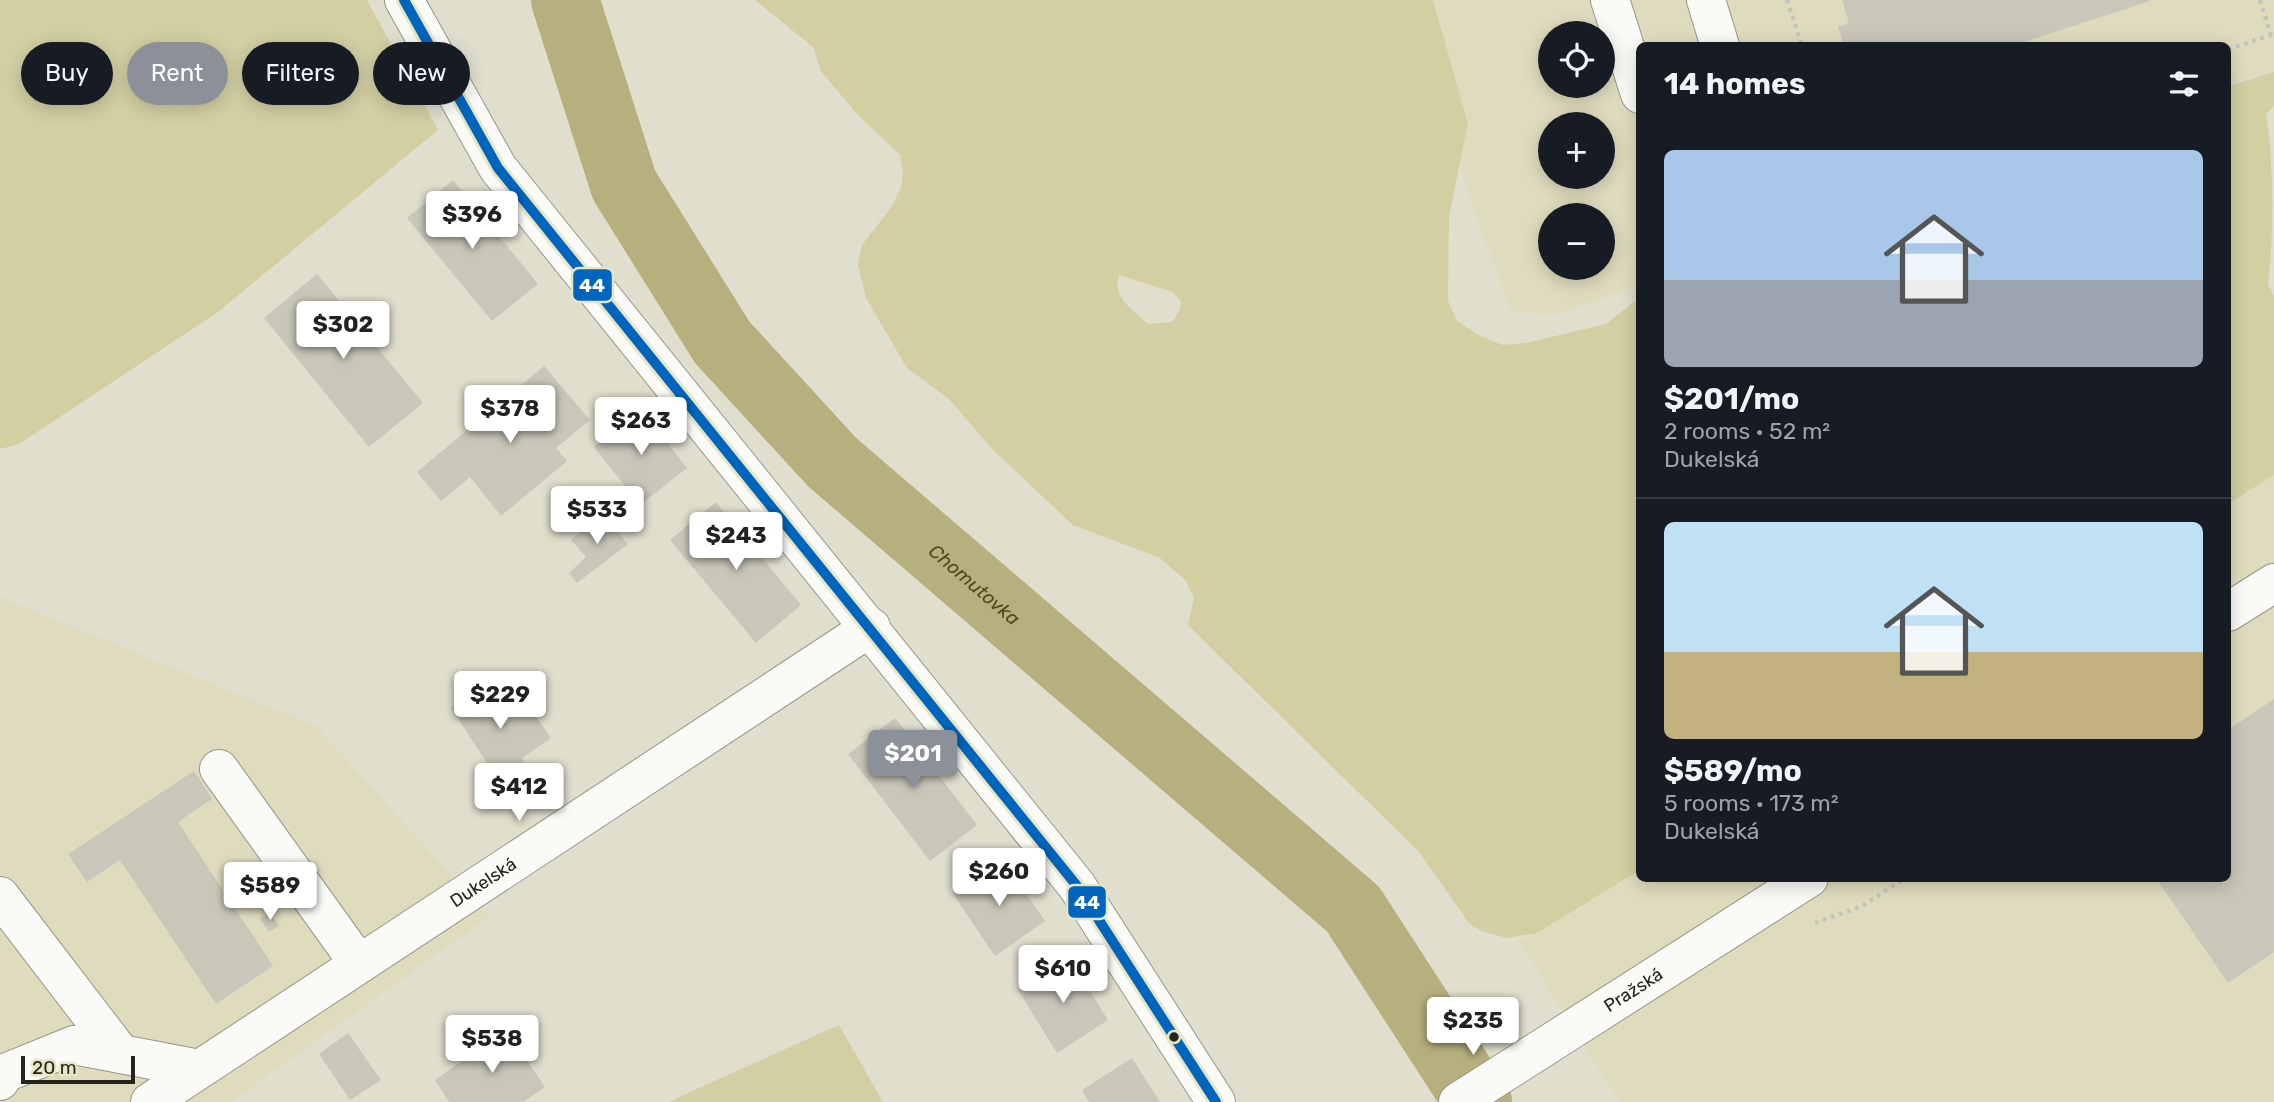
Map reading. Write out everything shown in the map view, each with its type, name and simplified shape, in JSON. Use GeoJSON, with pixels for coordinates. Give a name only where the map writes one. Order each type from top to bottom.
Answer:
{"type":"FeatureCollection","features":[{"type":"Feature","properties":{"kind":"street"},"geometry":{"type":"LineString","coordinates":[[404,0],[498,168],[871,627],[1076,886],[1216,1102]]}},
{"type":"Feature","properties":{"kind":"street"},"geometry":{"type":"LineString","coordinates":[[1610,0],[1636,81]]}},
{"type":"Feature","properties":{"kind":"street"},"geometry":{"type":"LineString","coordinates":[[1706,0],[1719,42]]}},
{"type":"Feature","properties":{"kind":"street"},"geometry":{"type":"LineString","coordinates":[[2231,610],[2274,583]]}},
{"type":"Feature","properties":{"kind":"street","name":"Dukelská"},"geometry":{"type":"LineString","coordinates":[[150,1102],[871,627]]}},
{"type":"Feature","properties":{"kind":"street"},"geometry":{"type":"LineString","coordinates":[[219,769],[359,964]]}},
{"type":"Feature","properties":{"kind":"street","name":"Pražská"},"geometry":{"type":"LineString","coordinates":[[1458,1102],[1804,882]]}},
{"type":"Feature","properties":{"kind":"street"},"geometry":{"type":"LineString","coordinates":[[0,896],[121,1054]]}},
{"type":"Feature","properties":{"kind":"street"},"geometry":{"type":"LineString","coordinates":[[0,1081],[5,1073],[74,1045],[200,1069]]}},
{"type":"Feature","properties":{"kind":"path"},"geometry":{"type":"LineString","coordinates":[[1787,0],[1801,42]]}},
{"type":"Feature","properties":{"kind":"path"},"geometry":{"type":"LineString","coordinates":[[2231,48],[2273,35],[2260,0]]}},
{"type":"Feature","properties":{"kind":"path"},"geometry":{"type":"LineString","coordinates":[[1811,924],[1862,905],[1899,882]]}},
{"type":"Feature","properties":{"kind":"shaded area"},"geometry":{"type":"Polygon","coordinates":[[[0,0],[367,0],[390,42],[373,42],[373,105],[424,105],[438,130],[218,312],[19,444],[0,449],[0,0]]]}},
{"type":"Feature","properties":{"kind":"shaded area"},"geometry":{"type":"Polygon","coordinates":[[[755,0],[1433,0],[1468,124],[1449,216],[1448,301],[1457,321],[1480,336],[1503,345],[1526,343],[1606,324],[1636,300],[1636,872],[1537,933],[1507,938],[1481,931],[1469,923],[1419,852],[1188,625],[1194,598],[1186,581],[1160,558],[1073,525],[991,448],[949,399],[907,368],[866,298],[858,264],[862,245],[890,209],[901,188],[903,172],[900,155],[857,114],[821,71],[813,47],[755,0]],[[1119,275],[1118,290],[1121,297],[1148,324],[1172,322],[1179,312],[1181,302],[1173,292],[1119,275]]]}},
{"type":"Feature","properties":{"kind":"shaded area"},"geometry":{"type":"Polygon","coordinates":[[[1433,0],[2274,0],[2274,71],[2231,84],[2231,42],[1636,42],[1636,286],[1552,316],[1510,310],[1460,168],[1468,124],[1433,0]]]}},
{"type":"Feature","properties":{"kind":"shaded area"},"geometry":{"type":"Polygon","coordinates":[[[2274,72],[2274,106],[2266,114],[2271,154],[2272,199],[2268,284],[2274,296],[2274,475],[2231,502],[2231,85],[2274,72]]]}},
{"type":"Feature","properties":{"kind":"shaded area"},"geometry":{"type":"Polygon","coordinates":[[[2274,475],[2274,1102],[1619,1102],[1518,940],[1538,933],[1636,872],[1636,882],[2231,882],[2231,502],[2274,475]]]}},
{"type":"Feature","properties":{"kind":"shaded area"},"geometry":{"type":"Polygon","coordinates":[[[0,597],[316,726],[489,917],[231,1102],[0,1102],[0,597]]]}},
{"type":"Feature","properties":{"kind":"shaded area"},"geometry":{"type":"Polygon","coordinates":[[[839,1025],[883,1102],[670,1102],[681,1096],[839,1025]]]}},
{"type":"Feature","properties":{"kind":"building"},"geometry":{"type":"Polygon","coordinates":[[[1842,0],[2150,0],[2024,42],[1843,42],[1838,27],[1849,23],[1842,0]]]}},
{"type":"Feature","properties":{"kind":"building"},"geometry":{"type":"Polygon","coordinates":[[[453,180],[538,284],[492,321],[407,218],[453,180]]]}},
{"type":"Feature","properties":{"kind":"building"},"geometry":{"type":"Polygon","coordinates":[[[317,274],[423,403],[369,447],[264,318],[317,274]]]}},
{"type":"Feature","properties":{"kind":"building"},"geometry":{"type":"Polygon","coordinates":[[[544,366],[590,420],[556,448],[567,461],[501,516],[470,477],[441,501],[417,472],[544,366]]]}},
{"type":"Feature","properties":{"kind":"building"},"geometry":{"type":"Polygon","coordinates":[[[641,409],[687,468],[640,505],[594,447],[641,409]]]}},
{"type":"Feature","properties":{"kind":"building"},"geometry":{"type":"Polygon","coordinates":[[[716,502],[801,605],[756,643],[670,540],[716,502]]]}},
{"type":"Feature","properties":{"kind":"building"},"geometry":{"type":"Polygon","coordinates":[[[603,514],[628,544],[577,583],[569,573],[586,557],[571,540],[603,514]]]}},
{"type":"Feature","properties":{"kind":"building"},"geometry":{"type":"Polygon","coordinates":[[[483,686],[503,723],[529,706],[551,738],[522,758],[524,761],[495,775],[451,708],[483,686]]]}},
{"type":"Feature","properties":{"kind":"building"},"geometry":{"type":"Polygon","coordinates":[[[2274,699],[2274,952],[2228,983],[2159,882],[2231,882],[2231,728],[2274,699]]]}},
{"type":"Feature","properties":{"kind":"building"},"geometry":{"type":"Polygon","coordinates":[[[895,718],[977,825],[930,861],[848,754],[895,718]]]}},
{"type":"Feature","properties":{"kind":"building"},"geometry":{"type":"Polygon","coordinates":[[[194,771],[212,799],[178,822],[273,966],[216,1004],[120,860],[87,882],[68,854],[194,771]]]}},
{"type":"Feature","properties":{"kind":"building"},"geometry":{"type":"Polygon","coordinates":[[[1003,860],[1045,921],[995,956],[953,894],[1003,860]]]}},
{"type":"Feature","properties":{"kind":"building"},"geometry":{"type":"Polygon","coordinates":[[[270,912],[279,926],[269,932],[260,919],[270,912]]]}},
{"type":"Feature","properties":{"kind":"building"},"geometry":{"type":"Polygon","coordinates":[[[1069,958],[1108,1020],[1057,1053],[1018,990],[1069,958]]]}},
{"type":"Feature","properties":{"kind":"building"},"geometry":{"type":"Polygon","coordinates":[[[506,1030],[545,1087],[523,1102],[449,1102],[435,1080],[506,1030]]]}},
{"type":"Feature","properties":{"kind":"building"},"geometry":{"type":"Polygon","coordinates":[[[348,1033],[381,1080],[350,1100],[319,1054],[348,1033]]]}},
{"type":"Feature","properties":{"kind":"building"},"geometry":{"type":"Polygon","coordinates":[[[1132,1058],[1160,1102],[1089,1102],[1082,1090],[1132,1058]]]}},
{"type":"Feature","properties":{"kind":"waterway","name":"Chomutovka"},"geometry":{"type":"LineString","coordinates":[[565,0],[624,185],[722,342],[832,462],[1353,909],[1478,1102]]}},
{"type":"Feature","properties":{"kind":"transit line","name":"44"},"geometry":{"type":"LineString","coordinates":[[404,0],[498,168],[1077,886],[1216,1102]]}}]}
